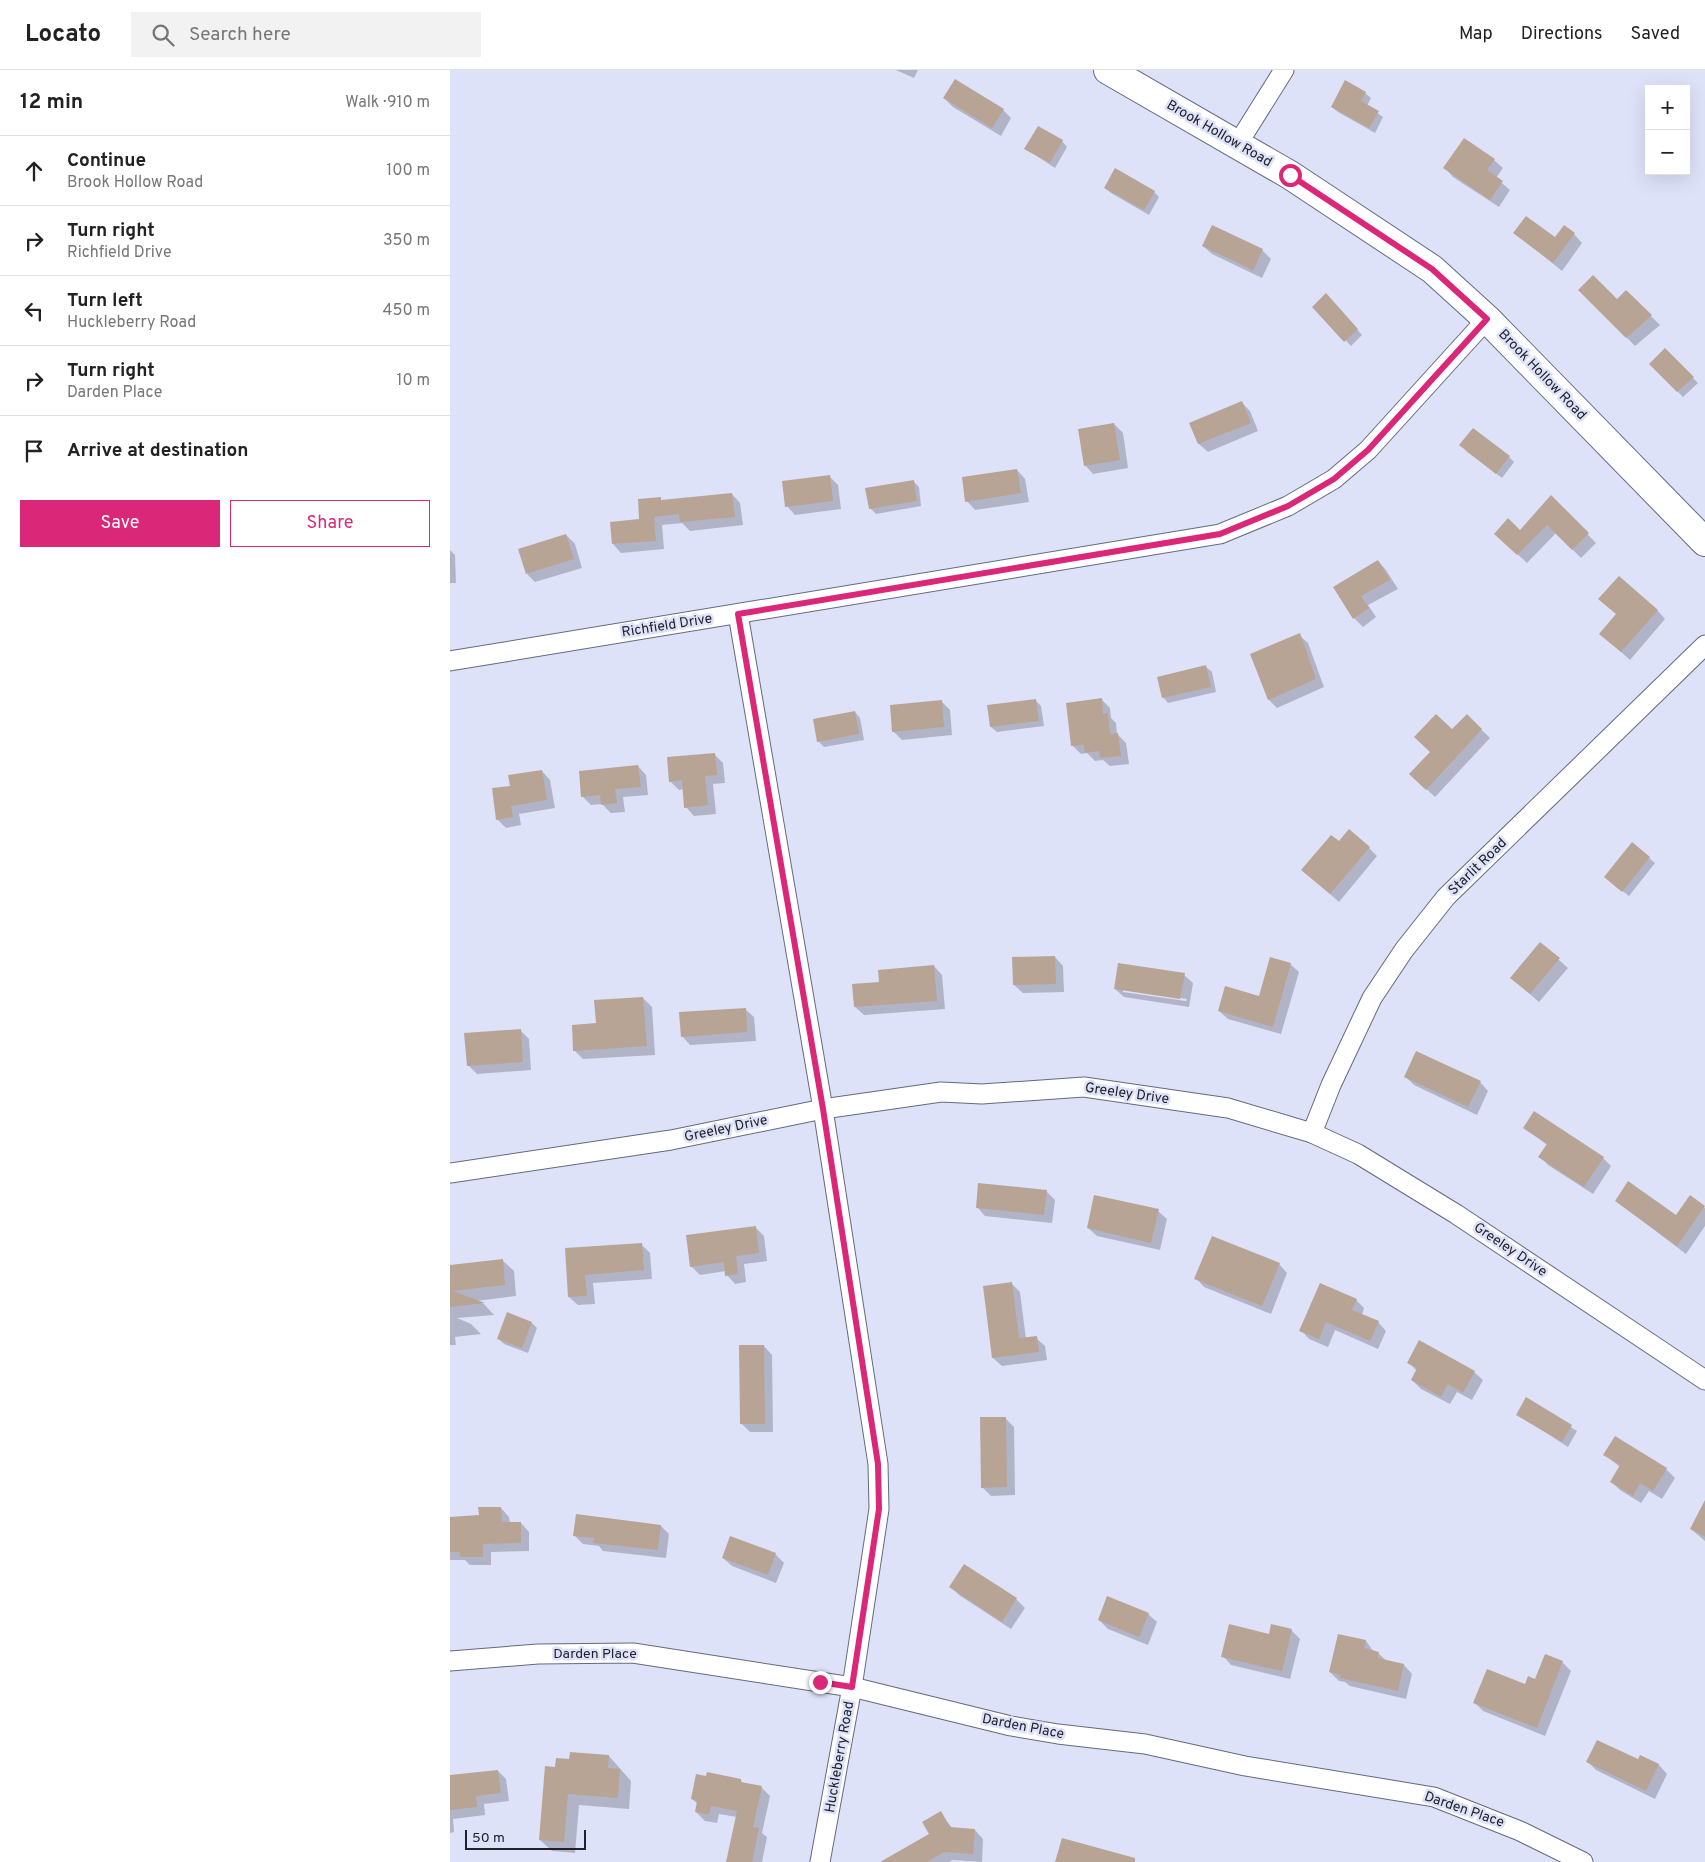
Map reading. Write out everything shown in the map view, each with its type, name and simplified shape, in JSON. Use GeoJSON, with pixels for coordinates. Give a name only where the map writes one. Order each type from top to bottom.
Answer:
{"type":"FeatureCollection","features":[{"type":"Feature","properties":{"kind":"street","name":"Brook Hollow Road"},"geometry":{"type":"LineString","coordinates":[[1108,70],[1290,175],[1432,269],[1487,319],[1705,542]]}},
{"type":"Feature","properties":{"kind":"street"},"geometry":{"type":"LineString","coordinates":[[1237,145],[1284,70]]}},
{"type":"Feature","properties":{"kind":"street","name":"Richfield Drive"},"geometry":{"type":"LineString","coordinates":[[450,661],[1220,534],[1288,506],[1334,479],[1368,450],[1487,319]]}},
{"type":"Feature","properties":{"kind":"street","name":"Huckleberry Road"},"geometry":{"type":"LineString","coordinates":[[738,614],[823,1109],[878,1464],[879,1509],[852,1687],[820,1862]]}},
{"type":"Feature","properties":{"kind":"street","name":"Starlit Road"},"geometry":{"type":"LineString","coordinates":[[1312,1133],[1331,1085],[1372,998],[1404,950],[1446,897],[1705,645]]}},
{"type":"Feature","properties":{"kind":"street","name":"Greeley Drive"},"geometry":{"type":"LineString","coordinates":[[450,1173],[672,1140],[823,1109],[941,1092],[982,1094],[1084,1087],[1228,1108],[1312,1133],[1358,1154],[1456,1214],[1705,1380]]}},
{"type":"Feature","properties":{"kind":"street","name":"Darden Place"},"geometry":{"type":"LineString","coordinates":[[450,1661],[538,1654],[633,1652],[852,1687],[1011,1726],[1145,1744],[1245,1766],[1434,1797],[1520,1831],[1583,1862]]}},
{"type":"Feature","properties":{"kind":"building"},"geometry":{"type":"Polygon","coordinates":[[[955,79],[1004,109],[992,128],[943,98],[955,79]]]}},
{"type":"Feature","properties":{"kind":"building"},"geometry":{"type":"Polygon","coordinates":[[[1345,80],[1366,92],[1361,101],[1379,111],[1369,128],[1331,107],[1345,80]]]}},
{"type":"Feature","properties":{"kind":"building"},"geometry":{"type":"Polygon","coordinates":[[[1038,126],[1063,140],[1050,163],[1024,149],[1038,126]]]}},
{"type":"Feature","properties":{"kind":"building"},"geometry":{"type":"Polygon","coordinates":[[[1464,138],[1495,159],[1487,170],[1503,181],[1490,200],[1443,168],[1464,138]]]}},
{"type":"Feature","properties":{"kind":"building"},"geometry":{"type":"Polygon","coordinates":[[[1115,168],[1155,191],[1144,210],[1104,188],[1115,168]]]}},
{"type":"Feature","properties":{"kind":"building"},"geometry":{"type":"Polygon","coordinates":[[[1526,216],[1555,237],[1564,225],[1575,233],[1553,263],[1513,233],[1526,216]]]}},
{"type":"Feature","properties":{"kind":"building"},"geometry":{"type":"Polygon","coordinates":[[[1212,225],[1263,249],[1253,270],[1202,246],[1212,225]]]}},
{"type":"Feature","properties":{"kind":"building"},"geometry":{"type":"Polygon","coordinates":[[[1593,275],[1617,299],[1626,290],[1652,315],[1626,338],[1578,290],[1593,275]]]}},
{"type":"Feature","properties":{"kind":"building"},"geometry":{"type":"Polygon","coordinates":[[[1326,293],[1358,329],[1344,342],[1312,307],[1326,293]]]}},
{"type":"Feature","properties":{"kind":"building"},"geometry":{"type":"Polygon","coordinates":[[[1665,348],[1694,377],[1677,392],[1649,364],[1665,348]]]}},
{"type":"Feature","properties":{"kind":"building"},"geometry":{"type":"Polygon","coordinates":[[[1242,401],[1251,423],[1198,444],[1189,423],[1242,401]]]}},
{"type":"Feature","properties":{"kind":"building"},"geometry":{"type":"Polygon","coordinates":[[[1114,423],[1120,460],[1084,466],[1078,429],[1114,423]]]}},
{"type":"Feature","properties":{"kind":"building"},"geometry":{"type":"Polygon","coordinates":[[[1473,428],[1510,456],[1496,474],[1459,445],[1473,428]]]}},
{"type":"Feature","properties":{"kind":"building"},"geometry":{"type":"Polygon","coordinates":[[[1017,469],[1021,493],[965,502],[962,477],[1017,469]]]}},
{"type":"Feature","properties":{"kind":"building"},"geometry":{"type":"Polygon","coordinates":[[[830,475],[833,501],[785,507],[782,481],[830,475]]]}},
{"type":"Feature","properties":{"kind":"building"},"geometry":{"type":"Polygon","coordinates":[[[914,480],[917,501],[869,509],[865,488],[914,480]]]}},
{"type":"Feature","properties":{"kind":"building"},"geometry":{"type":"Polygon","coordinates":[[[732,493],[735,517],[680,522],[679,514],[654,517],[656,541],[612,544],[610,522],[639,519],[638,499],[661,497],[661,500],[732,493]]]}},
{"type":"Feature","properties":{"kind":"building"},"geometry":{"type":"Polygon","coordinates":[[[1551,495],[1589,533],[1572,550],[1547,525],[1517,555],[1494,534],[1508,518],[1520,530],[1551,495]]]}},
{"type":"Feature","properties":{"kind":"building"},"geometry":{"type":"Polygon","coordinates":[[[566,534],[574,559],[526,574],[518,549],[566,534]]]}},
{"type":"Feature","properties":{"kind":"building"},"geometry":{"type":"Polygon","coordinates":[[[1378,560],[1390,580],[1361,596],[1369,608],[1353,619],[1333,587],[1378,560]]]}},
{"type":"Feature","properties":{"kind":"building"},"geometry":{"type":"Polygon","coordinates":[[[1619,576],[1658,610],[1621,652],[1599,634],[1616,614],[1598,599],[1619,576]]]}},
{"type":"Feature","properties":{"kind":"building"},"geometry":{"type":"Polygon","coordinates":[[[1300,633],[1316,679],[1268,700],[1250,654],[1300,633]]]}},
{"type":"Feature","properties":{"kind":"building"},"geometry":{"type":"Polygon","coordinates":[[[1206,665],[1211,687],[1162,698],[1157,677],[1206,665]]]}},
{"type":"Feature","properties":{"kind":"building"},"geometry":{"type":"Polygon","coordinates":[[[1102,698],[1103,714],[1108,713],[1110,734],[1118,733],[1121,756],[1100,758],[1099,751],[1085,753],[1084,745],[1071,746],[1066,703],[1102,698]]]}},
{"type":"Feature","properties":{"kind":"building"},"geometry":{"type":"Polygon","coordinates":[[[1036,699],[1039,721],[990,727],[987,705],[1036,699]]]}},
{"type":"Feature","properties":{"kind":"building"},"geometry":{"type":"Polygon","coordinates":[[[942,700],[944,727],[892,732],[890,705],[942,700]]]}},
{"type":"Feature","properties":{"kind":"building"},"geometry":{"type":"Polygon","coordinates":[[[855,711],[859,734],[817,742],[813,719],[855,711]]]}},
{"type":"Feature","properties":{"kind":"building"},"geometry":{"type":"Polygon","coordinates":[[[1436,714],[1452,729],[1467,714],[1482,729],[1426,790],[1409,774],[1430,752],[1414,737],[1436,714]]]}},
{"type":"Feature","properties":{"kind":"building"},"geometry":{"type":"Polygon","coordinates":[[[715,753],[717,775],[705,776],[708,805],[684,808],[682,780],[669,782],[667,757],[715,753]]]}},
{"type":"Feature","properties":{"kind":"building"},"geometry":{"type":"Polygon","coordinates":[[[638,765],[641,787],[615,789],[617,803],[601,805],[600,795],[581,797],[579,771],[638,765]]]}},
{"type":"Feature","properties":{"kind":"building"},"geometry":{"type":"Polygon","coordinates":[[[542,770],[547,800],[511,806],[513,817],[496,820],[492,788],[510,786],[508,775],[542,770]]]}},
{"type":"Feature","properties":{"kind":"building"},"geometry":{"type":"Polygon","coordinates":[[[1349,829],[1370,847],[1330,894],[1301,870],[1331,835],[1339,841],[1349,829]]]}},
{"type":"Feature","properties":{"kind":"building"},"geometry":{"type":"Polygon","coordinates":[[[1632,842],[1650,857],[1622,892],[1604,877],[1632,842]]]}},
{"type":"Feature","properties":{"kind":"building"},"geometry":{"type":"Polygon","coordinates":[[[1540,942],[1560,958],[1530,994],[1510,978],[1540,942]]]}},
{"type":"Feature","properties":{"kind":"building"},"geometry":{"type":"Polygon","coordinates":[[[1055,956],[1056,984],[1013,985],[1012,957],[1055,956]]]}},
{"type":"Feature","properties":{"kind":"building"},"geometry":{"type":"Polygon","coordinates":[[[1270,957],[1291,963],[1273,1027],[1218,1011],[1225,986],[1259,996],[1270,957]]]}},
{"type":"Feature","properties":{"kind":"building"},"geometry":{"type":"Polygon","coordinates":[[[1118,963],[1185,973],[1180,999],[1114,989],[1118,963]]]}},
{"type":"Feature","properties":{"kind":"building"},"geometry":{"type":"Polygon","coordinates":[[[934,965],[937,1001],[854,1007],[852,984],[879,982],[878,970],[934,965]]]}},
{"type":"Feature","properties":{"kind":"building"},"geometry":{"type":"Polygon","coordinates":[[[643,997],[647,1046],[573,1051],[572,1025],[596,1023],[594,1000],[643,997]]]}},
{"type":"Feature","properties":{"kind":"building"},"geometry":{"type":"Polygon","coordinates":[[[746,1008],[747,1032],[681,1037],[679,1012],[746,1008]]]}},
{"type":"Feature","properties":{"kind":"building"},"geometry":{"type":"Polygon","coordinates":[[[521,1029],[523,1062],[467,1066],[464,1033],[521,1029]]]}},
{"type":"Feature","properties":{"kind":"building"},"geometry":{"type":"Polygon","coordinates":[[[1416,1051],[1481,1081],[1468,1107],[1404,1077],[1416,1051]]]}},
{"type":"Feature","properties":{"kind":"building"},"geometry":{"type":"Polygon","coordinates":[[[1534,1111],[1604,1157],[1584,1187],[1538,1157],[1547,1144],[1523,1128],[1534,1111]]]}},
{"type":"Feature","properties":{"kind":"building"},"geometry":{"type":"Polygon","coordinates":[[[1628,1181],[1676,1215],[1690,1195],[1705,1206],[1677,1246],[1615,1201],[1628,1181]]]}},
{"type":"Feature","properties":{"kind":"building"},"geometry":{"type":"Polygon","coordinates":[[[978,1183],[1047,1190],[1044,1215],[976,1208],[978,1183]]]}},
{"type":"Feature","properties":{"kind":"building"},"geometry":{"type":"Polygon","coordinates":[[[1094,1195],[1159,1209],[1151,1243],[1087,1228],[1094,1195]]]}},
{"type":"Feature","properties":{"kind":"building"},"geometry":{"type":"Polygon","coordinates":[[[756,1226],[759,1253],[736,1256],[738,1274],[725,1276],[724,1262],[690,1267],[686,1235],[756,1226]]]}},
{"type":"Feature","properties":{"kind":"building"},"geometry":{"type":"Polygon","coordinates":[[[1212,1236],[1280,1263],[1262,1306],[1194,1279],[1212,1236]]]}},
{"type":"Feature","properties":{"kind":"building"},"geometry":{"type":"Polygon","coordinates":[[[642,1243],[644,1270],[585,1275],[587,1296],[568,1297],[565,1248],[642,1243]]]}},
{"type":"Feature","properties":{"kind":"building"},"geometry":{"type":"Polygon","coordinates":[[[503,1259],[505,1285],[453,1291],[485,1303],[450,1307],[450,1265],[503,1259]]]}},
{"type":"Feature","properties":{"kind":"building"},"geometry":{"type":"Polygon","coordinates":[[[1012,1282],[1019,1338],[1037,1336],[1039,1352],[992,1358],[983,1286],[1012,1282]]]}},
{"type":"Feature","properties":{"kind":"building"},"geometry":{"type":"Polygon","coordinates":[[[1320,1283],[1357,1299],[1352,1310],[1379,1321],[1370,1341],[1326,1322],[1319,1339],[1299,1331],[1320,1283]]]}},
{"type":"Feature","properties":{"kind":"building"},"geometry":{"type":"Polygon","coordinates":[[[507,1312],[532,1322],[522,1348],[497,1339],[507,1312]]]}},
{"type":"Feature","properties":{"kind":"building"},"geometry":{"type":"Polygon","coordinates":[[[1419,1340],[1475,1371],[1463,1393],[1448,1384],[1441,1397],[1411,1380],[1417,1368],[1407,1363],[1419,1340]]]}},
{"type":"Feature","properties":{"kind":"building"},"geometry":{"type":"Polygon","coordinates":[[[739,1345],[764,1345],[765,1424],[740,1424],[739,1345]]]}},
{"type":"Feature","properties":{"kind":"building"},"geometry":{"type":"Polygon","coordinates":[[[1526,1397],[1572,1425],[1562,1442],[1516,1415],[1526,1397]]]}},
{"type":"Feature","properties":{"kind":"building"},"geometry":{"type":"Polygon","coordinates":[[[980,1417],[1006,1417],[1007,1487],[981,1488],[980,1417]]]}},
{"type":"Feature","properties":{"kind":"building"},"geometry":{"type":"Polygon","coordinates":[[[1615,1436],[1667,1468],[1653,1491],[1640,1483],[1633,1496],[1610,1482],[1620,1465],[1603,1455],[1615,1436]]]}},
{"type":"Feature","properties":{"kind":"building"},"geometry":{"type":"Polygon","coordinates":[[[1705,1500],[1705,1537],[1690,1529],[1705,1500]]]}},
{"type":"Feature","properties":{"kind":"building"},"geometry":{"type":"Polygon","coordinates":[[[478,1507],[501,1507],[502,1522],[521,1522],[521,1543],[483,1544],[483,1557],[460,1557],[460,1552],[450,1552],[450,1517],[479,1515],[478,1507]]]}},
{"type":"Feature","properties":{"kind":"building"},"geometry":{"type":"Polygon","coordinates":[[[576,1514],[661,1525],[658,1550],[593,1543],[594,1538],[573,1536],[576,1514]]]}},
{"type":"Feature","properties":{"kind":"building"},"geometry":{"type":"Polygon","coordinates":[[[730,1536],[776,1553],[768,1575],[722,1558],[730,1536]]]}},
{"type":"Feature","properties":{"kind":"building"},"geometry":{"type":"Polygon","coordinates":[[[964,1564],[1017,1598],[1002,1622],[949,1587],[964,1564]]]}},
{"type":"Feature","properties":{"kind":"building"},"geometry":{"type":"Polygon","coordinates":[[[1107,1596],[1149,1613],[1139,1637],[1098,1620],[1107,1596]]]}},
{"type":"Feature","properties":{"kind":"building"},"geometry":{"type":"Polygon","coordinates":[[[1229,1624],[1269,1634],[1271,1624],[1292,1629],[1282,1671],[1221,1657],[1229,1624]]]}},
{"type":"Feature","properties":{"kind":"building"},"geometry":{"type":"Polygon","coordinates":[[[1338,1634],[1366,1640],[1364,1648],[1379,1652],[1378,1658],[1404,1664],[1398,1691],[1340,1678],[1340,1675],[1329,1672],[1338,1634]]]}},
{"type":"Feature","properties":{"kind":"building"},"geometry":{"type":"Polygon","coordinates":[[[1545,1654],[1563,1661],[1537,1728],[1473,1703],[1487,1669],[1525,1684],[1528,1676],[1535,1679],[1545,1654]]]}},
{"type":"Feature","properties":{"kind":"building"},"geometry":{"type":"Polygon","coordinates":[[[1597,1740],[1638,1759],[1640,1755],[1659,1764],[1646,1791],[1586,1762],[1597,1740]]]}},
{"type":"Feature","properties":{"kind":"building"},"geometry":{"type":"Polygon","coordinates":[[[570,1752],[609,1755],[608,1768],[620,1769],[618,1798],[568,1794],[564,1842],[539,1840],[545,1766],[555,1767],[556,1758],[569,1759],[570,1752]]]}},
{"type":"Feature","properties":{"kind":"building"},"geometry":{"type":"Polygon","coordinates":[[[498,1770],[501,1793],[476,1796],[477,1807],[450,1810],[450,1775],[498,1770]]]}},
{"type":"Feature","properties":{"kind":"building"},"geometry":{"type":"Polygon","coordinates":[[[707,1772],[741,1779],[741,1782],[762,1786],[753,1827],[759,1828],[752,1862],[726,1862],[737,1811],[711,1806],[709,1815],[695,1812],[697,1801],[691,1799],[696,1774],[706,1776],[707,1772]]]}},
{"type":"Feature","properties":{"kind":"building"},"geometry":{"type":"Polygon","coordinates":[[[941,1811],[950,1827],[975,1829],[973,1854],[944,1852],[927,1862],[880,1862],[929,1834],[922,1822],[941,1811]]]}},
{"type":"Feature","properties":{"kind":"building"},"geometry":{"type":"Polygon","coordinates":[[[1062,1838],[1135,1858],[1135,1862],[1055,1862],[1062,1838]]]}},
{"type":"Feature","properties":{"kind":"route"},"geometry":{"type":"LineString","coordinates":[[820,1682],[852,1687],[879,1509],[878,1464],[823,1109],[738,614],[1220,534],[1288,506],[1334,479],[1368,450],[1487,319],[1432,269],[1290,175]]}}]}
